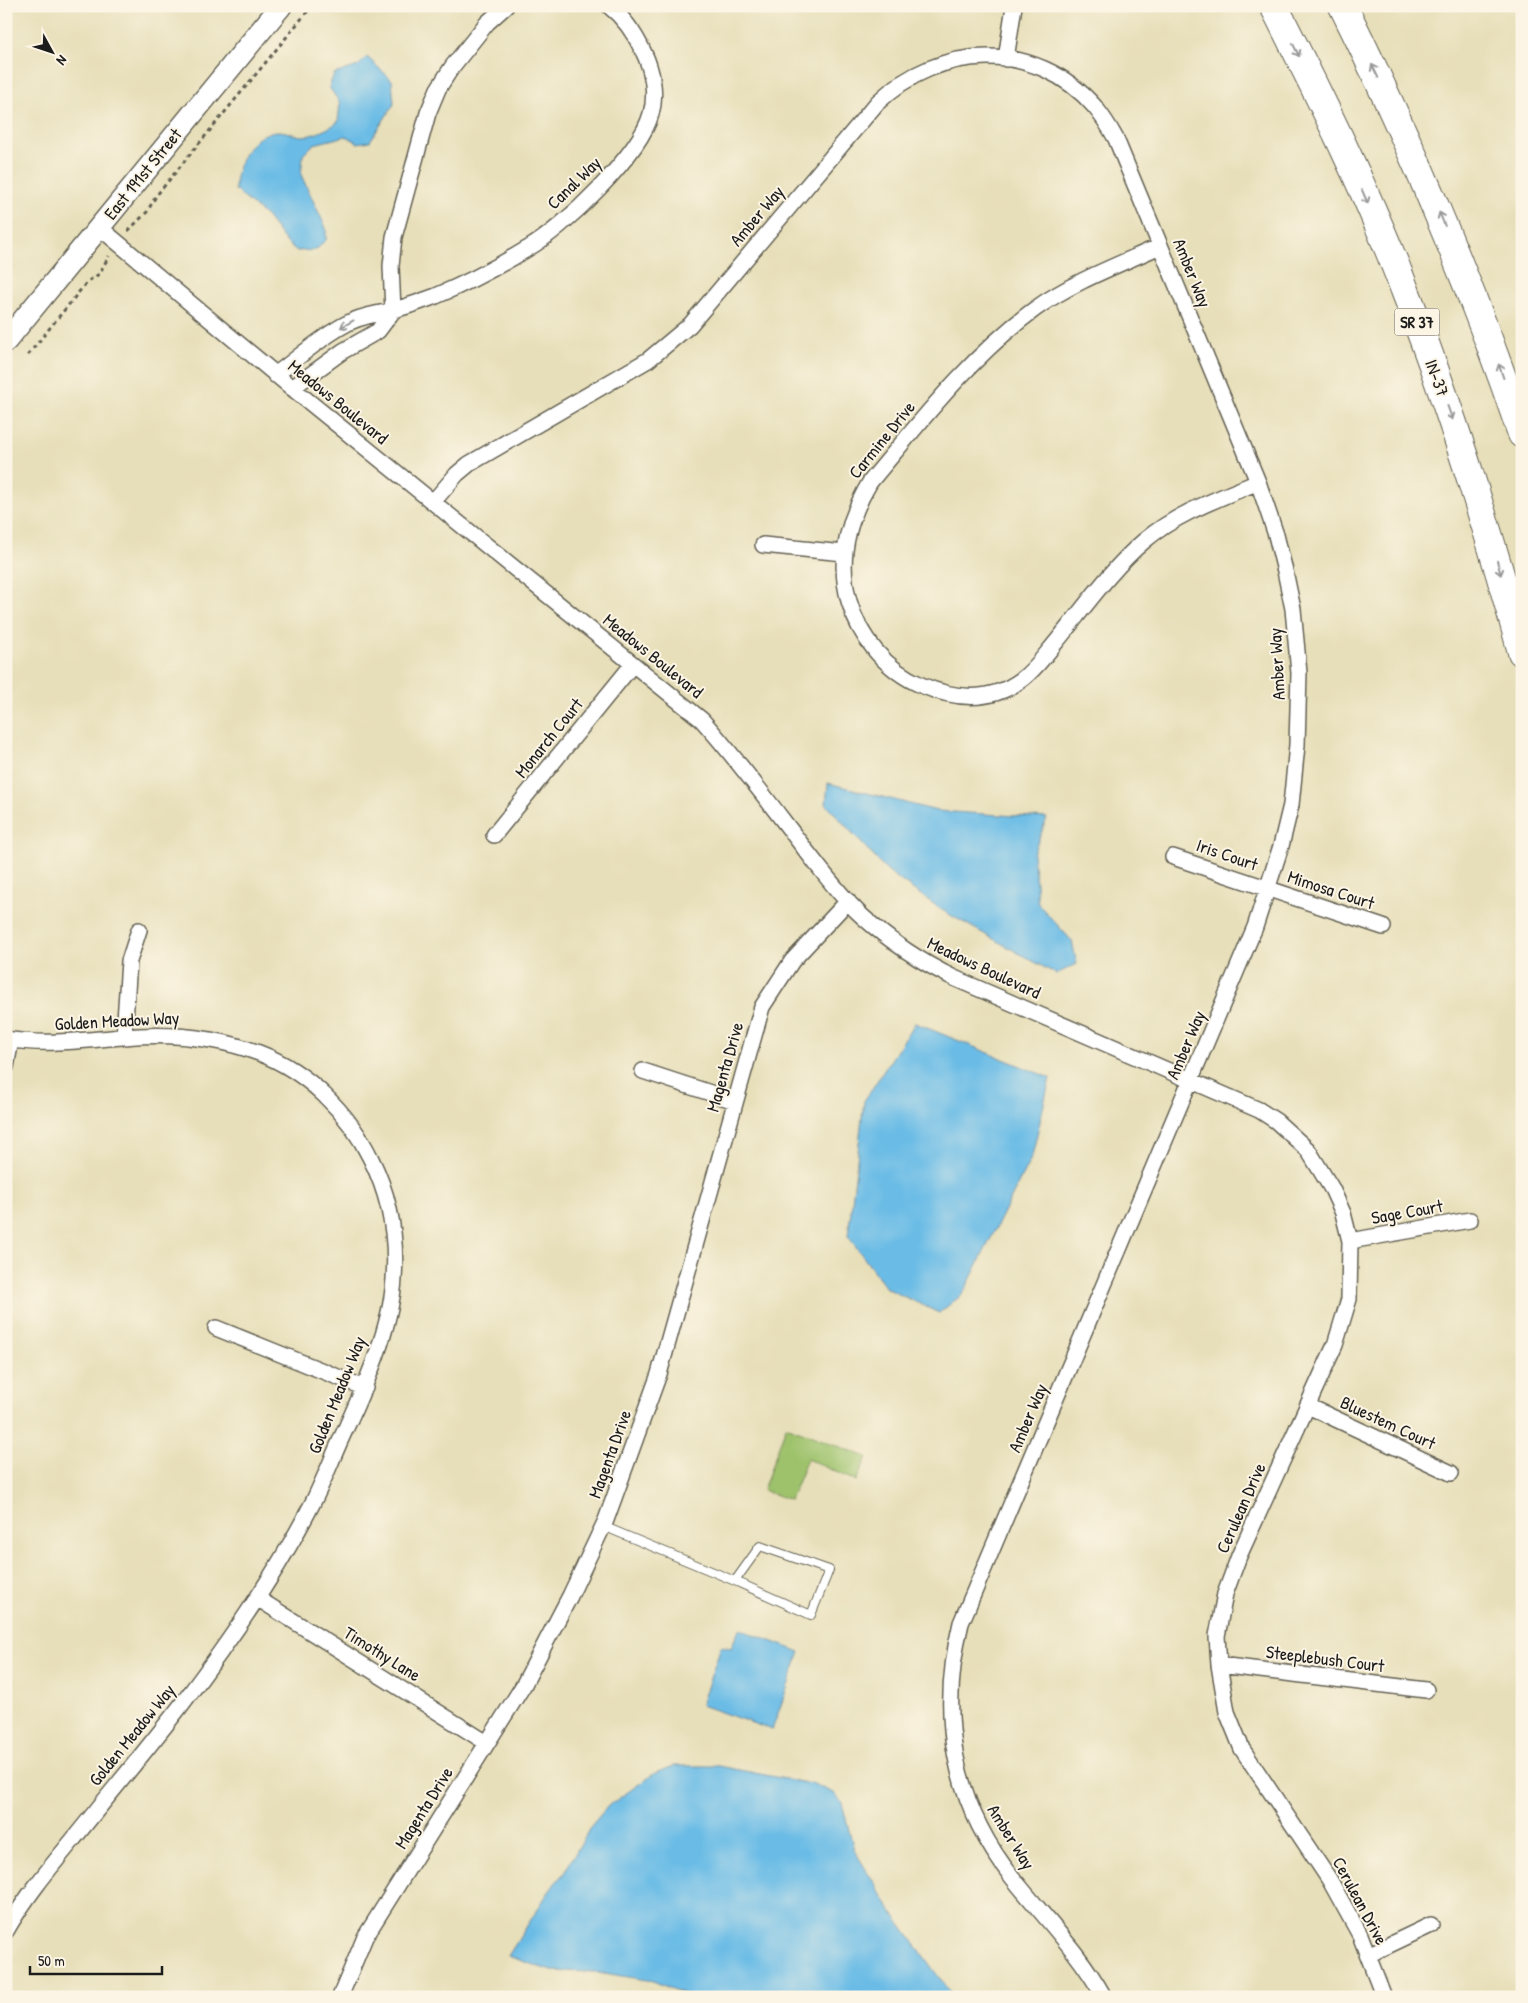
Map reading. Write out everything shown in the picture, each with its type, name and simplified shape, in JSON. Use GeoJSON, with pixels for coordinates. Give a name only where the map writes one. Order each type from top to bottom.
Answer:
{"type":"FeatureCollection","features":[{"type":"Feature","properties":{"kind":"highway","name":"IN-37"},"geometry":{"type":"LineString","coordinates":[[1274,6],[1325,107],[1402,283],[1474,484],[1522,652]]}},
{"type":"Feature","properties":{"kind":"highway"},"geometry":{"type":"LineString","coordinates":[[1343,6],[1426,181],[1476,303],[1522,434]]}},
{"type":"Feature","properties":{"kind":"street","name":"East 191st Street"},"geometry":{"type":"LineString","coordinates":[[6,342],[281,6]]}},
{"type":"Feature","properties":{"kind":"street"},"geometry":{"type":"LineString","coordinates":[[292,388],[343,351],[378,331],[393,311],[390,266],[394,237],[428,113],[438,89],[452,67],[487,23],[506,6]]}},
{"type":"Feature","properties":{"kind":"street","name":"Canal Way"},"geometry":{"type":"LineString","coordinates":[[275,375],[345,324],[368,314],[393,311],[437,295],[529,248],[565,220],[591,195],[635,146],[651,113],[654,95],[652,76],[636,36],[623,19],[609,6]]}},
{"type":"Feature","properties":{"kind":"street"},"geometry":{"type":"LineString","coordinates":[[1006,58],[1014,6]]}},
{"type":"Feature","properties":{"kind":"street","name":"Amber Way"},"geometry":{"type":"LineString","coordinates":[[433,502],[457,474],[469,464],[648,360],[670,343],[690,325],[877,103],[904,80],[938,64],[985,56],[1006,58],[1035,65],[1066,81],[1096,108],[1116,139],[1258,482],[1276,535],[1285,571],[1292,609],[1299,673],[1297,745],[1291,805],[1255,927],[961,1623],[954,1650],[951,1678],[951,1742],[957,1767],[976,1820],[1010,1874],[1078,1957],[1104,1997]]}},
{"type":"Feature","properties":{"kind":"street","name":"Meadows Boulevard"},"geometry":{"type":"LineString","coordinates":[[99,227],[275,375],[702,720],[832,884],[893,941],[925,964],[954,978],[1191,1081]]}},
{"type":"Feature","properties":{"kind":"street","name":"Carmine Drive"},"geometry":{"type":"LineString","coordinates":[[1160,246],[1082,281],[1036,308],[995,342],[960,376],[870,482],[858,502],[849,525],[844,553],[846,588],[852,611],[865,638],[881,656],[909,678],[935,691],[953,696],[988,695],[1022,680],[1129,556],[1156,531],[1198,507],[1258,482]]}},
{"type":"Feature","properties":{"kind":"street"},"geometry":{"type":"LineString","coordinates":[[763,545],[844,553]]}},
{"type":"Feature","properties":{"kind":"street","name":"Monarch Court"},"geometry":{"type":"LineString","coordinates":[[494,835],[633,664]]}},
{"type":"Feature","properties":{"kind":"street","name":"Iris Court"},"geometry":{"type":"LineString","coordinates":[[1174,856],[1267,889]]}},
{"type":"Feature","properties":{"kind":"street","name":"Mimosa Court"},"geometry":{"type":"LineString","coordinates":[[1267,889],[1383,927]]}},
{"type":"Feature","properties":{"kind":"street","name":"Magenta Drive"},"geometry":{"type":"LineString","coordinates":[[340,1997],[364,1937],[523,1686],[570,1596],[603,1526],[632,1452],[659,1374],[734,1101],[762,1007],[792,961],[848,901]]}},
{"type":"Feature","properties":{"kind":"street"},"geometry":{"type":"LineString","coordinates":[[124,1036],[129,961],[139,930]]}},
{"type":"Feature","properties":{"kind":"street","name":"Golden Meadow Way"},"geometry":{"type":"LineString","coordinates":[[6,1931],[48,1870],[183,1702],[235,1633],[312,1505],[364,1388],[385,1326],[394,1283],[395,1246],[389,1205],[380,1177],[365,1147],[327,1098],[285,1066],[262,1054],[230,1043],[189,1036],[124,1036],[52,1043],[9,1039]]}},
{"type":"Feature","properties":{"kind":"street"},"geometry":{"type":"LineString","coordinates":[[6,1067],[9,1039]]}},
{"type":"Feature","properties":{"kind":"street"},"geometry":{"type":"LineString","coordinates":[[643,1071],[734,1101]]}},
{"type":"Feature","properties":{"kind":"street","name":"Cerulean Drive"},"geometry":{"type":"LineString","coordinates":[[1191,1081],[1259,1110],[1276,1121],[1308,1150],[1332,1189],[1343,1214],[1350,1241],[1349,1299],[1344,1320],[1308,1406],[1239,1556],[1225,1594],[1217,1636],[1219,1666],[1227,1712],[1242,1749],[1329,1878],[1360,1935],[1384,1997]]}},
{"type":"Feature","properties":{"kind":"street","name":"Sage Court"},"geometry":{"type":"LineString","coordinates":[[1350,1241],[1470,1220]]}},
{"type":"Feature","properties":{"kind":"street"},"geometry":{"type":"LineString","coordinates":[[216,1328],[364,1388]]}},
{"type":"Feature","properties":{"kind":"street","name":"Bluestem Court"},"geometry":{"type":"LineString","coordinates":[[1308,1406],[1451,1474]]}},
{"type":"Feature","properties":{"kind":"street","name":"Timothy Lane"},"geometry":{"type":"LineString","coordinates":[[257,1598],[487,1743]]}},
{"type":"Feature","properties":{"kind":"street","name":"Steeplebush Court"},"geometry":{"type":"LineString","coordinates":[[1219,1666],[1426,1690]]}},
{"type":"Feature","properties":{"kind":"street"},"geometry":{"type":"LineString","coordinates":[[1368,1955],[1431,1925]]}},
{"type":"Feature","properties":{"kind":"lane"},"geometry":{"type":"LineString","coordinates":[[603,1526],[812,1615],[829,1570],[760,1546],[735,1581]]}},
{"type":"Feature","properties":{"kind":"path"},"geometry":{"type":"LineString","coordinates":[[28,356],[87,282],[99,274],[117,242],[148,212],[156,196],[312,6]]}},
{"type":"Feature","properties":{"kind":"green space"},"geometry":{"type":"Polygon","coordinates":[[[786,1426],[867,1457],[856,1481],[807,1459],[790,1500],[763,1490],[786,1426]]]}},
{"type":"Feature","properties":{"kind":"water"},"geometry":{"type":"Polygon","coordinates":[[[367,57],[392,80],[394,104],[370,141],[358,143],[346,136],[314,144],[303,155],[301,175],[326,228],[326,240],[316,250],[297,251],[287,243],[266,216],[235,190],[235,180],[241,160],[253,143],[269,133],[282,131],[299,136],[307,136],[321,132],[338,122],[340,103],[329,87],[334,74],[358,66],[367,57]]]}},
{"type":"Feature","properties":{"kind":"water"},"geometry":{"type":"Polygon","coordinates":[[[828,783],[937,811],[1047,818],[1033,854],[1038,904],[1072,941],[1077,964],[1056,974],[945,912],[887,871],[826,804],[828,783]]]}},
{"type":"Feature","properties":{"kind":"water"},"geometry":{"type":"Polygon","coordinates":[[[915,1023],[1050,1078],[1032,1156],[963,1294],[939,1313],[886,1288],[848,1236],[864,1101],[915,1023]]]}},
{"type":"Feature","properties":{"kind":"water"},"geometry":{"type":"Polygon","coordinates":[[[739,1629],[800,1652],[772,1730],[701,1705],[721,1646],[731,1648],[739,1629]]]}},
{"type":"Feature","properties":{"kind":"water"},"geometry":{"type":"Polygon","coordinates":[[[674,1766],[719,1766],[816,1785],[834,1793],[842,1803],[854,1850],[897,1919],[953,1997],[692,1997],[653,1981],[598,1972],[551,1971],[508,1956],[551,1888],[564,1873],[591,1826],[608,1806],[655,1773],[674,1766]]]}}]}
